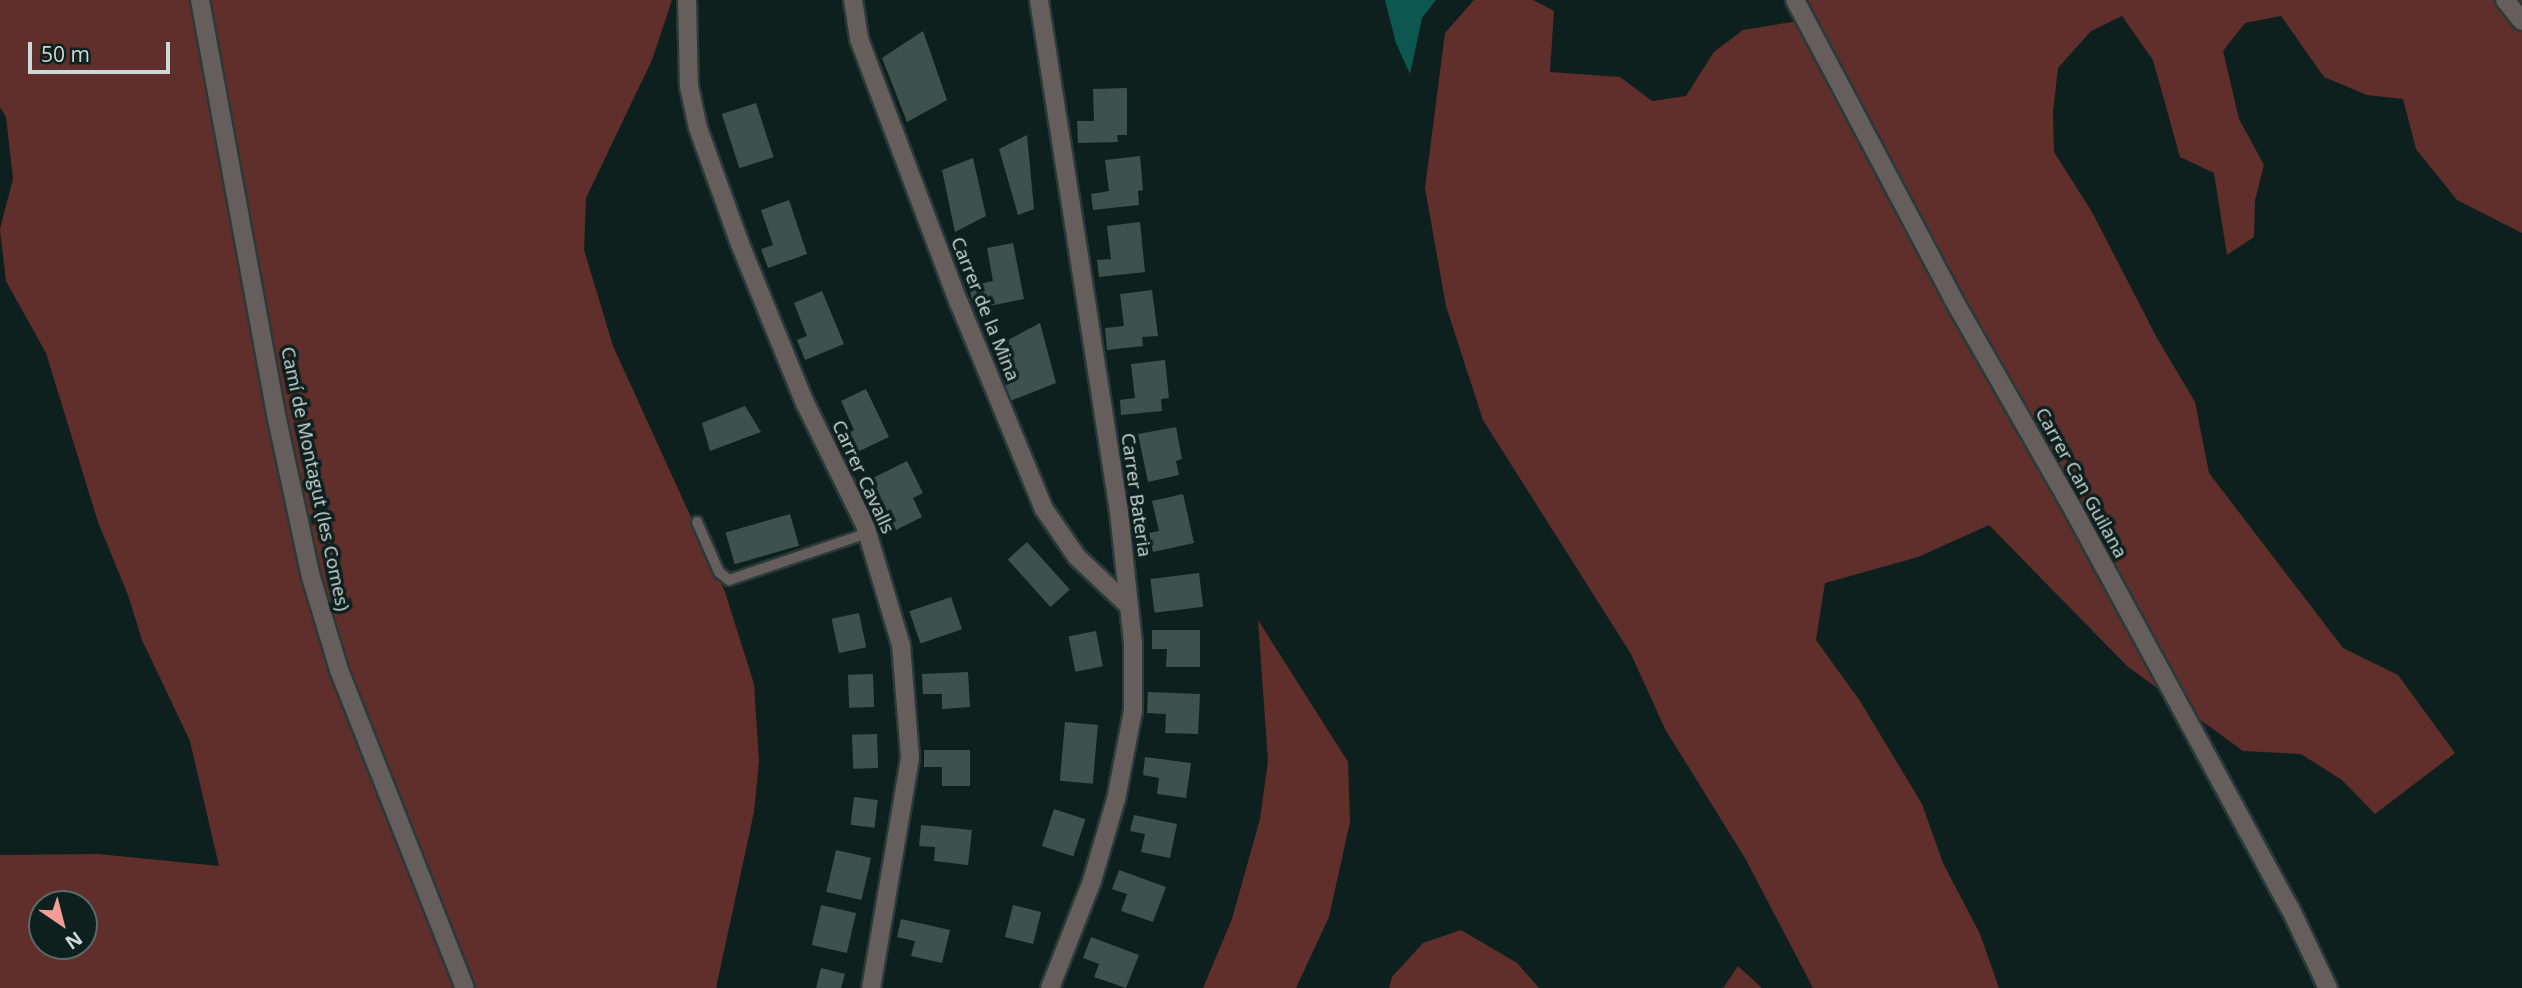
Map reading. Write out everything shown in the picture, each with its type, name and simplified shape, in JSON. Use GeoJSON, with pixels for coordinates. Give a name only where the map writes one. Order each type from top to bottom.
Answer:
{"type":"FeatureCollection","features":[{"type":"Feature","properties":{"kind":"street","name":"Camí de Montagut (les Comes)"},"geometry":{"type":"LineString","coordinates":[[200,0],[277,419],[311,577],[339,670],[465,988]]}},
{"type":"Feature","properties":{"kind":"street","name":"Carrer Cavalls"},"geometry":{"type":"LineString","coordinates":[[687,0],[689,86],[698,128],[740,244],[805,403],[868,533],[901,645],[910,758],[871,988]]}},
{"type":"Feature","properties":{"kind":"street","name":"Carrer de la Mina"},"geometry":{"type":"LineString","coordinates":[[853,0],[859,39],[959,303],[1044,509],[1077,557],[1129,606]]}},
{"type":"Feature","properties":{"kind":"street","name":"Carrer Bateria"},"geometry":{"type":"LineString","coordinates":[[1039,0],[1119,512],[1133,642],[1133,711],[1116,799],[1092,881],[1050,988]]}},
{"type":"Feature","properties":{"kind":"street","name":"Carrer Can Guilana"},"geometry":{"type":"LineString","coordinates":[[1795,0],[1952,297],[2081,523],[2264,860],[2328,988]]}},
{"type":"Feature","properties":{"kind":"street"},"geometry":{"type":"LineString","coordinates":[[2505,0],[2522,21]]}},
{"type":"Feature","properties":{"kind":"lane"},"geometry":{"type":"LineString","coordinates":[[697,522],[719,572],[729,580],[868,533]]}},
{"type":"Feature","properties":{"kind":"shaded area"},"geometry":{"type":"Polygon","coordinates":[[[0,0],[672,0],[652,60],[586,198],[584,250],[613,346],[725,592],[754,684],[759,762],[754,812],[716,988],[0,988],[0,855],[98,854],[219,866],[190,741],[142,640],[128,595],[98,522],[46,353],[6,281],[0,229],[13,179],[6,117],[0,107],[0,0]]]}},
{"type":"Feature","properties":{"kind":"shaded area"},"geometry":{"type":"Polygon","coordinates":[[[1385,0],[1436,0],[1422,18],[1410,74],[1396,43],[1385,0]]]}},
{"type":"Feature","properties":{"kind":"shaded area"},"geometry":{"type":"Polygon","coordinates":[[[1474,0],[1533,0],[1554,11],[1550,72],[1620,77],[1652,101],[1686,96],[1714,52],[1743,30],[1805,20],[1802,0],[2522,0],[2522,233],[2457,200],[2416,149],[2403,99],[2367,95],[2324,77],[2281,16],[2245,23],[2223,51],[2239,119],[2264,165],[2255,200],[2254,237],[2227,255],[2214,173],[2180,157],[2153,60],[2122,16],[2091,31],[2058,68],[2053,112],[2054,152],[2092,212],[2157,338],[2195,402],[2209,473],[2343,648],[2398,675],[2455,753],[2375,814],[2342,780],[2301,754],[2243,751],[2127,666],[1989,525],[1918,557],[1825,583],[1816,640],[1860,701],[1922,804],[1943,863],[1980,934],[1999,988],[1813,988],[1745,858],[1665,729],[1631,654],[1483,420],[1446,306],[1425,188],[1445,33],[1474,0]]]}},
{"type":"Feature","properties":{"kind":"shaded area"},"geometry":{"type":"Polygon","coordinates":[[[1258,620],[1348,762],[1350,822],[1329,917],[1296,988],[1203,988],[1232,919],[1260,819],[1268,761],[1258,620]]]}},
{"type":"Feature","properties":{"kind":"shaded area"},"geometry":{"type":"Polygon","coordinates":[[[1461,930],[1517,963],[1539,988],[1389,988],[1392,977],[1423,943],[1461,930]]]}},
{"type":"Feature","properties":{"kind":"shaded area"},"geometry":{"type":"Polygon","coordinates":[[[1738,966],[1762,988],[1723,988],[1738,966]]]}},
{"type":"Feature","properties":{"kind":"building"},"geometry":{"type":"Polygon","coordinates":[[[923,31],[947,100],[907,122],[882,58],[923,31]]]}},
{"type":"Feature","properties":{"kind":"building"},"geometry":{"type":"Polygon","coordinates":[[[1127,88],[1127,135],[1117,135],[1118,142],[1078,143],[1077,121],[1094,121],[1093,89],[1127,88]]]}},
{"type":"Feature","properties":{"kind":"building"},"geometry":{"type":"Polygon","coordinates":[[[756,103],[774,157],[739,168],[722,114],[756,103]]]}},
{"type":"Feature","properties":{"kind":"building"},"geometry":{"type":"Polygon","coordinates":[[[1027,135],[1034,209],[1018,215],[999,149],[1027,135]]]}},
{"type":"Feature","properties":{"kind":"building"},"geometry":{"type":"Polygon","coordinates":[[[1140,156],[1143,190],[1138,191],[1139,205],[1093,210],[1091,194],[1109,191],[1105,160],[1140,156]]]}},
{"type":"Feature","properties":{"kind":"building"},"geometry":{"type":"Polygon","coordinates":[[[973,158],[986,216],[955,232],[942,170],[973,158]]]}},
{"type":"Feature","properties":{"kind":"building"},"geometry":{"type":"Polygon","coordinates":[[[789,200],[807,254],[768,268],[761,249],[773,245],[761,210],[789,200]]]}},
{"type":"Feature","properties":{"kind":"building"},"geometry":{"type":"Polygon","coordinates":[[[1140,222],[1145,272],[1099,277],[1097,260],[1111,259],[1107,226],[1140,222]]]}},
{"type":"Feature","properties":{"kind":"building"},"geometry":{"type":"Polygon","coordinates":[[[1013,243],[1024,299],[974,309],[969,286],[993,281],[987,248],[1013,243]]]}},
{"type":"Feature","properties":{"kind":"building"},"geometry":{"type":"Polygon","coordinates":[[[1152,290],[1158,336],[1142,337],[1143,346],[1107,350],[1105,328],[1124,326],[1120,294],[1152,290]]]}},
{"type":"Feature","properties":{"kind":"building"},"geometry":{"type":"Polygon","coordinates":[[[822,291],[844,344],[805,360],[797,340],[807,336],[794,303],[822,291]]]}},
{"type":"Feature","properties":{"kind":"building"},"geometry":{"type":"Polygon","coordinates":[[[1040,323],[1056,383],[1010,401],[1004,381],[1016,378],[1008,340],[1040,323]]]}},
{"type":"Feature","properties":{"kind":"building"},"geometry":{"type":"Polygon","coordinates":[[[1165,360],[1169,398],[1161,399],[1162,411],[1121,415],[1120,400],[1135,398],[1131,364],[1165,360]]]}},
{"type":"Feature","properties":{"kind":"building"},"geometry":{"type":"Polygon","coordinates":[[[866,389],[889,437],[849,456],[840,437],[854,430],[841,401],[866,389]]]}},
{"type":"Feature","properties":{"kind":"building"},"geometry":{"type":"Polygon","coordinates":[[[745,406],[761,432],[710,451],[702,423],[745,406]]]}},
{"type":"Feature","properties":{"kind":"building"},"geometry":{"type":"Polygon","coordinates":[[[1176,427],[1182,459],[1176,461],[1179,475],[1148,482],[1138,434],[1176,427]]]}},
{"type":"Feature","properties":{"kind":"building"},"geometry":{"type":"Polygon","coordinates":[[[907,461],[923,493],[913,498],[922,517],[896,530],[871,479],[907,461]]]}},
{"type":"Feature","properties":{"kind":"building"},"geometry":{"type":"Polygon","coordinates":[[[1183,494],[1194,543],[1153,552],[1149,533],[1159,531],[1152,501],[1183,494]]]}},
{"type":"Feature","properties":{"kind":"building"},"geometry":{"type":"Polygon","coordinates":[[[790,514],[799,546],[735,564],[726,532],[790,514]]]}},
{"type":"Feature","properties":{"kind":"building"},"geometry":{"type":"Polygon","coordinates":[[[1027,542],[1070,590],[1051,607],[1008,559],[1027,542]]]}},
{"type":"Feature","properties":{"kind":"building"},"geometry":{"type":"Polygon","coordinates":[[[1199,573],[1203,607],[1155,613],[1150,579],[1199,573]]]}},
{"type":"Feature","properties":{"kind":"building"},"geometry":{"type":"Polygon","coordinates":[[[951,597],[962,629],[920,643],[909,611],[951,597]]]}},
{"type":"Feature","properties":{"kind":"building"},"geometry":{"type":"Polygon","coordinates":[[[859,613],[866,647],[839,653],[832,619],[859,613]]]}},
{"type":"Feature","properties":{"kind":"building"},"geometry":{"type":"Polygon","coordinates":[[[1152,630],[1200,630],[1200,667],[1166,667],[1167,649],[1152,649],[1152,630]]]}},
{"type":"Feature","properties":{"kind":"building"},"geometry":{"type":"Polygon","coordinates":[[[1096,631],[1103,666],[1075,672],[1069,636],[1096,631]]]}},
{"type":"Feature","properties":{"kind":"building"},"geometry":{"type":"Polygon","coordinates":[[[968,672],[970,707],[942,709],[942,694],[923,694],[922,674],[968,672]]]}},
{"type":"Feature","properties":{"kind":"building"},"geometry":{"type":"Polygon","coordinates":[[[873,674],[874,707],[849,708],[848,675],[873,674]]]}},
{"type":"Feature","properties":{"kind":"building"},"geometry":{"type":"Polygon","coordinates":[[[1148,692],[1200,694],[1198,734],[1165,733],[1166,714],[1147,713],[1148,692]]]}},
{"type":"Feature","properties":{"kind":"building"},"geometry":{"type":"Polygon","coordinates":[[[1065,722],[1098,725],[1093,784],[1060,781],[1065,722]]]}},
{"type":"Feature","properties":{"kind":"building"},"geometry":{"type":"Polygon","coordinates":[[[877,734],[878,768],[853,769],[852,735],[877,734]]]}},
{"type":"Feature","properties":{"kind":"building"},"geometry":{"type":"Polygon","coordinates":[[[924,750],[970,750],[970,786],[942,786],[942,767],[924,767],[924,750]]]}},
{"type":"Feature","properties":{"kind":"building"},"geometry":{"type":"Polygon","coordinates":[[[1145,757],[1191,763],[1186,798],[1157,794],[1159,778],[1143,775],[1145,757]]]}},
{"type":"Feature","properties":{"kind":"building"},"geometry":{"type":"Polygon","coordinates":[[[854,797],[878,800],[874,828],[851,825],[854,797]]]}},
{"type":"Feature","properties":{"kind":"building"},"geometry":{"type":"Polygon","coordinates":[[[1054,809],[1085,819],[1073,856],[1042,846],[1054,809]]]}},
{"type":"Feature","properties":{"kind":"building"},"geometry":{"type":"Polygon","coordinates":[[[1134,815],[1177,824],[1170,858],[1141,852],[1145,834],[1130,831],[1134,815]]]}},
{"type":"Feature","properties":{"kind":"building"},"geometry":{"type":"Polygon","coordinates":[[[921,825],[972,830],[968,865],[934,861],[935,847],[919,846],[921,825]]]}},
{"type":"Feature","properties":{"kind":"building"},"geometry":{"type":"Polygon","coordinates":[[[836,850],[871,858],[861,900],[826,892],[836,850]]]}},
{"type":"Feature","properties":{"kind":"building"},"geometry":{"type":"Polygon","coordinates":[[[1119,870],[1166,887],[1153,922],[1121,911],[1127,894],[1112,889],[1119,870]]]}},
{"type":"Feature","properties":{"kind":"building"},"geometry":{"type":"Polygon","coordinates":[[[821,905],[856,913],[847,953],[812,945],[821,905]]]}},
{"type":"Feature","properties":{"kind":"building"},"geometry":{"type":"Polygon","coordinates":[[[1013,905],[1041,912],[1033,944],[1005,937],[1013,905]]]}},
{"type":"Feature","properties":{"kind":"building"},"geometry":{"type":"Polygon","coordinates":[[[901,919],[950,930],[942,963],[911,956],[915,941],[897,937],[901,919]]]}},
{"type":"Feature","properties":{"kind":"building"},"geometry":{"type":"Polygon","coordinates":[[[1091,937],[1139,955],[1126,988],[1094,977],[1099,964],[1083,958],[1091,937]]]}},
{"type":"Feature","properties":{"kind":"building"},"geometry":{"type":"Polygon","coordinates":[[[821,968],[845,974],[841,988],[816,988],[821,968]]]}}]}
